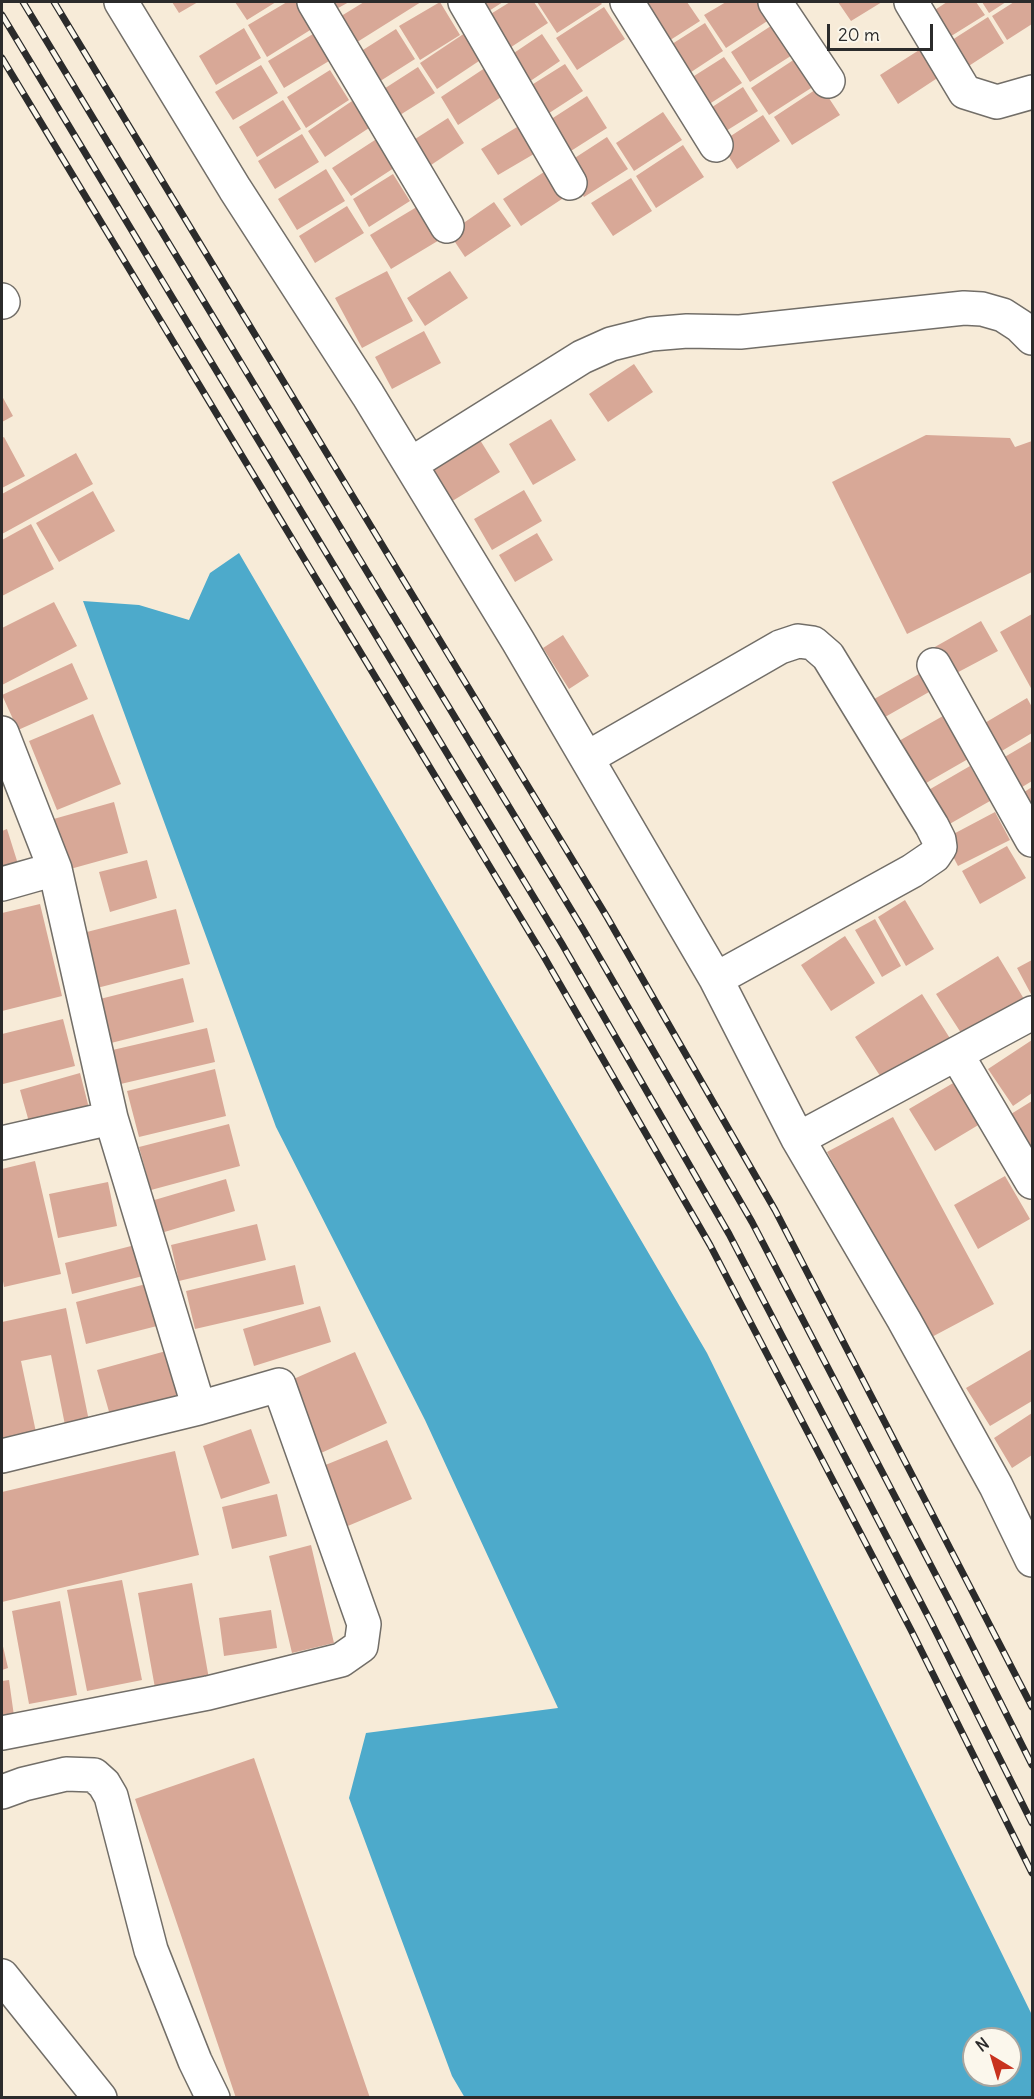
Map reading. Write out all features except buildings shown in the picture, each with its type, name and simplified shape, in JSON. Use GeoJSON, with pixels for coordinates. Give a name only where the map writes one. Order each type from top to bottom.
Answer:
{"type":"FeatureCollection","features":[{"type":"Feature","properties":{"kind":"street"},"geometry":{"type":"LineString","coordinates":[[121,2],[235,189],[411,464],[518,641],[716,979],[798,1139],[904,1320],[991,1476],[1032,1560]]}},
{"type":"Feature","properties":{"kind":"street"},"geometry":{"type":"LineString","coordinates":[[314,2],[447,226]]}},
{"type":"Feature","properties":{"kind":"street"},"geometry":{"type":"LineString","coordinates":[[465,2],[570,183]]}},
{"type":"Feature","properties":{"kind":"street"},"geometry":{"type":"LineString","coordinates":[[627,2],[716,145]]}},
{"type":"Feature","properties":{"kind":"street"},"geometry":{"type":"LineString","coordinates":[[775,2],[828,81]]}},
{"type":"Feature","properties":{"kind":"street"},"geometry":{"type":"LineString","coordinates":[[911,2],[965,92],[997,102],[1032,92]]}},
{"type":"Feature","properties":{"kind":"street"},"geometry":{"type":"LineString","coordinates":[[411,464],[582,357],[611,344],[651,334],[687,331],[740,332],[964,308],[982,309],[1004,315],[1032,338]]}},
{"type":"Feature","properties":{"kind":"street"},"geometry":{"type":"LineString","coordinates":[[586,758],[771,652],[798,641],[813,643],[828,656],[932,826],[940,847],[934,856],[912,871],[716,979]]}},
{"type":"Feature","properties":{"kind":"street"},"geometry":{"type":"LineString","coordinates":[[933,665],[1032,840]]}},
{"type":"Feature","properties":{"kind":"street"},"geometry":{"type":"LineString","coordinates":[[2,733],[55,869],[111,1118],[199,1408]]}},
{"type":"Feature","properties":{"kind":"street"},"geometry":{"type":"LineString","coordinates":[[2,884],[55,869]]}},
{"type":"Feature","properties":{"kind":"street"},"geometry":{"type":"LineString","coordinates":[[798,1139],[1032,1013]]}},
{"type":"Feature","properties":{"kind":"street"},"geometry":{"type":"LineString","coordinates":[[957,1055],[1032,1182]]}},
{"type":"Feature","properties":{"kind":"street"},"geometry":{"type":"LineString","coordinates":[[2,1143],[111,1118]]}},
{"type":"Feature","properties":{"kind":"street"},"geometry":{"type":"LineString","coordinates":[[2,1456],[199,1408],[279,1385],[364,1624],[361,1646],[341,1660],[208,1693],[2,1733]]}},
{"type":"Feature","properties":{"kind":"street"},"geometry":{"type":"LineString","coordinates":[[2,1792],[66,1774],[93,1775],[104,1784],[111,1796],[151,1950],[195,2061],[213,2097]]}},
{"type":"Feature","properties":{"kind":"street"},"geometry":{"type":"LineString","coordinates":[[2,1976],[100,2097]]}},
{"type":"Feature","properties":{"kind":"water"},"geometry":{"type":"Polygon","coordinates":[[[239,553],[707,1353],[1032,2015],[1032,2097],[465,2098],[452,2076],[349,1798],[366,1733],[558,1708],[425,1420],[276,1127],[83,601],[139,605],[189,620],[210,573],[239,553]]]}},
{"type":"Feature","properties":{"kind":"railway"},"geometry":{"type":"LineString","coordinates":[[23,2],[584,931],[752,1222],[1032,1765]]}},
{"type":"Feature","properties":{"kind":"railway"},"geometry":{"type":"LineString","coordinates":[[54,2],[607,917],[775,1210],[1032,1707]]}},
{"type":"Feature","properties":{"kind":"railway"},"geometry":{"type":"LineString","coordinates":[[2,15],[562,944],[729,1234],[930,1620],[1032,1823]]}},
{"type":"Feature","properties":{"kind":"railway"},"geometry":{"type":"LineString","coordinates":[[2,58],[543,955],[710,1245],[911,1630],[1032,1873]]}}]}
